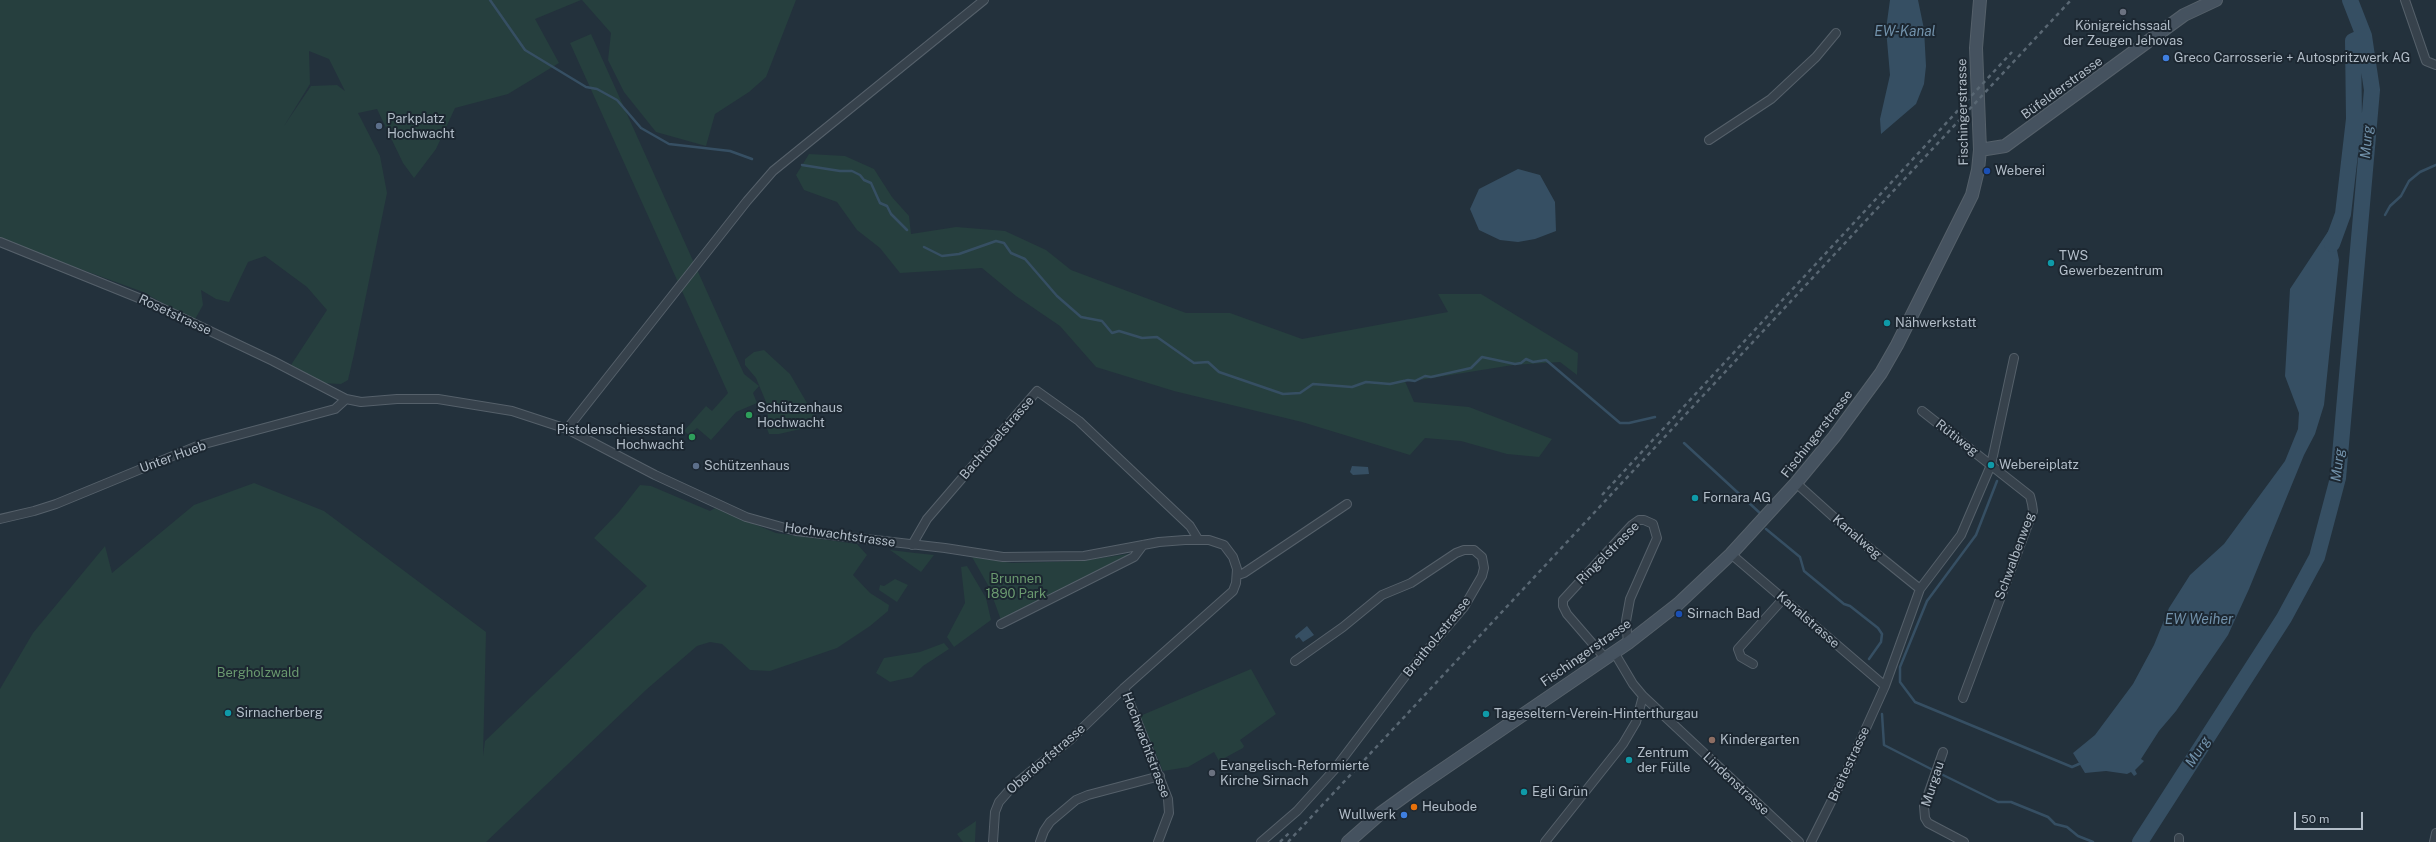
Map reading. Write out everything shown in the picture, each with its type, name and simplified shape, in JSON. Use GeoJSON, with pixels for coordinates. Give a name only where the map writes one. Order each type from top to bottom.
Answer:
{"type":"FeatureCollection","features":[{"type":"Feature","properties":{"kind":"main road","name":"Fischingerstrasse"},"geometry":{"type":"LineString","coordinates":[[1348,842],[1381,814],[1417,787],[1628,643],[1686,598],[1731,554],[1796,483],[1834,437],[1881,373],[1915,312],[1968,206],[1978,170],[1980,150],[1976,48],[1980,0]]}},
{"type":"Feature","properties":{"kind":"main road","name":"Büfelderstrasse"},"geometry":{"type":"LineString","coordinates":[[1980,150],[2005,146],[2184,15],[2216,0]]}},
{"type":"Feature","properties":{"kind":"street"},"geometry":{"type":"LineString","coordinates":[[567,429],[747,201],[773,171],[984,0]]}},
{"type":"Feature","properties":{"kind":"street"},"geometry":{"type":"LineString","coordinates":[[2405,0],[2426,61],[2436,65]]}},
{"type":"Feature","properties":{"kind":"street"},"geometry":{"type":"LineString","coordinates":[[1709,140],[1771,99],[1816,57],[1836,33]]}},
{"type":"Feature","properties":{"kind":"street","name":"Rosetstrasse"},"geometry":{"type":"LineString","coordinates":[[0,242],[151,302],[273,361],[346,399],[361,402],[397,399],[438,399],[512,411]]}},
{"type":"Feature","properties":{"kind":"street"},"geometry":{"type":"LineString","coordinates":[[1885,686],[1920,589],[1961,534],[1991,465],[2014,358]]}},
{"type":"Feature","properties":{"kind":"street","name":"Bachtobelstrasse"},"geometry":{"type":"LineString","coordinates":[[912,545],[927,519],[1037,391],[1079,421],[1190,526],[1198,539]]}},
{"type":"Feature","properties":{"kind":"street","name":"Unter Hueb"},"geometry":{"type":"LineString","coordinates":[[0,519],[56,504],[196,446],[335,409],[346,399]]}},
{"type":"Feature","properties":{"kind":"street","name":"Hochwachtstrasse"},"geometry":{"type":"LineString","coordinates":[[512,411],[567,429],[669,482],[746,517],[796,531],[945,548],[1003,557],[1038,558],[1084,556],[1143,545],[1198,539],[1209,540],[1224,545],[1233,557],[1238,575],[1233,591],[1124,688],[1168,799],[1169,813],[1158,842]]}},
{"type":"Feature","properties":{"kind":"street","name":"Rütiweg"},"geometry":{"type":"LineString","coordinates":[[1922,412],[1991,465]]}},
{"type":"Feature","properties":{"kind":"street","name":"Schwalbenweg"},"geometry":{"type":"LineString","coordinates":[[1963,698],[2033,511],[2030,496],[1991,465]]}},
{"type":"Feature","properties":{"kind":"street","name":"Kanalweg"},"geometry":{"type":"LineString","coordinates":[[1796,483],[1857,538],[1920,589]]}},
{"type":"Feature","properties":{"kind":"street"},"geometry":{"type":"LineString","coordinates":[[1238,575],[1244,573],[1347,504]]}},
{"type":"Feature","properties":{"kind":"street","name":"Ringelstrasse"},"geometry":{"type":"LineString","coordinates":[[1609,655],[1568,614],[1562,606],[1563,600],[1632,525],[1639,520],[1644,520],[1653,524],[1657,538],[1630,599],[1626,621],[1628,643]]}},
{"type":"Feature","properties":{"kind":"street"},"geometry":{"type":"LineString","coordinates":[[1001,624],[1134,557],[1143,545]]}},
{"type":"Feature","properties":{"kind":"street","name":"Breitholzstrasse"},"geometry":{"type":"LineString","coordinates":[[1261,842],[1297,811],[1334,770],[1406,675],[1464,607],[1482,576],[1484,568],[1482,557],[1474,550],[1464,550],[1456,553],[1411,583],[1382,595],[1343,627],[1295,661]]}},
{"type":"Feature","properties":{"kind":"street","name":"Kanalstrasse"},"geometry":{"type":"LineString","coordinates":[[1731,554],[1885,686]]}},
{"type":"Feature","properties":{"kind":"street"},"geometry":{"type":"LineString","coordinates":[[1753,664],[1741,657],[1738,649],[1783,599]]}},
{"type":"Feature","properties":{"kind":"street","name":"Lindenstrasse"},"geometry":{"type":"LineString","coordinates":[[1609,655],[1643,696],[1799,842]]}},
{"type":"Feature","properties":{"kind":"street","name":"Breitestrasse"},"geometry":{"type":"LineString","coordinates":[[1811,842],[1848,768],[1885,686]]}},
{"type":"Feature","properties":{"kind":"street","name":"Oberdorfstrasse"},"geometry":{"type":"LineString","coordinates":[[993,842],[995,812],[1005,795],[1071,739],[1124,688]]}},
{"type":"Feature","properties":{"kind":"street"},"geometry":{"type":"LineString","coordinates":[[1545,842],[1623,744],[1636,722],[1642,707],[1643,696]]}},
{"type":"Feature","properties":{"kind":"street","name":"Murgau"},"geometry":{"type":"LineString","coordinates":[[1943,752],[1924,806],[1925,818],[1928,822],[1964,842]]}},
{"type":"Feature","properties":{"kind":"street"},"geometry":{"type":"LineString","coordinates":[[1040,842],[1044,831],[1050,822],[1076,800],[1088,795],[1160,776]]}},
{"type":"Feature","properties":{"kind":"street"},"geometry":{"type":"LineString","coordinates":[[2434,842],[2436,833]]}},
{"type":"Feature","properties":{"kind":"green space"},"geometry":{"type":"Polygon","coordinates":[[[0,0],[581,0],[535,19],[559,63],[508,94],[455,108],[436,149],[414,178],[403,163],[377,109],[358,113],[380,156],[387,193],[348,380],[341,384],[319,383],[291,365],[327,310],[307,287],[265,256],[248,262],[229,302],[216,299],[201,290],[203,305],[194,321],[143,292],[12,244],[0,237],[0,0]],[[309,51],[310,84],[284,126],[311,86],[337,85],[345,91],[329,59],[309,51]]]}},
{"type":"Feature","properties":{"kind":"green space"},"geometry":{"type":"Polygon","coordinates":[[[582,0],[796,0],[766,77],[749,92],[715,114],[706,146],[656,132],[624,92],[608,60],[611,33],[582,0]]]}},
{"type":"Feature","properties":{"kind":"green space"},"geometry":{"type":"Polygon","coordinates":[[[591,34],[744,374],[759,386],[753,393],[757,403],[736,412],[711,440],[697,428],[689,435],[684,431],[706,406],[712,411],[728,393],[570,43],[591,34]]]}},
{"type":"Feature","properties":{"kind":"green space"},"geometry":{"type":"Polygon","coordinates":[[[809,154],[845,156],[874,169],[892,197],[909,216],[911,234],[956,227],[1005,231],[1046,250],[1071,270],[1186,313],[1230,313],[1302,339],[1448,312],[1438,294],[1481,294],[1578,353],[1577,375],[1560,362],[1513,365],[1413,381],[1404,379],[1414,402],[1469,407],[1552,439],[1539,457],[1507,454],[1461,441],[1425,438],[1410,455],[1302,422],[1174,391],[1096,367],[1060,326],[1016,296],[982,268],[900,273],[880,248],[857,230],[837,202],[804,190],[796,175],[809,154]]]}},
{"type":"Feature","properties":{"kind":"green space"},"geometry":{"type":"Polygon","coordinates":[[[764,350],[790,374],[814,415],[813,426],[779,434],[769,434],[765,423],[768,417],[766,402],[756,378],[745,365],[745,359],[754,352],[764,350]]]}},
{"type":"Feature","properties":{"kind":"green space","name":"Bergholzwald"},"geometry":{"type":"Polygon","coordinates":[[[254,483],[324,511],[486,632],[483,756],[485,741],[647,586],[594,538],[618,513],[640,485],[651,486],[710,511],[715,508],[776,533],[857,544],[867,555],[853,575],[870,593],[889,605],[888,611],[870,626],[837,648],[770,671],[750,670],[722,644],[710,642],[697,646],[647,689],[486,842],[0,842],[0,689],[33,633],[105,546],[112,573],[194,505],[254,483]]]}},
{"type":"Feature","properties":{"kind":"green space"},"geometry":{"type":"Polygon","coordinates":[[[890,550],[915,553],[934,555],[921,572],[890,550]]]}},
{"type":"Feature","properties":{"kind":"green space","name":"Brunnen 1890 Park"},"geometry":{"type":"Polygon","coordinates":[[[1128,554],[1129,557],[1001,620],[989,587],[972,557],[1012,563],[1081,561],[1128,554]]]}},
{"type":"Feature","properties":{"kind":"green space"},"geometry":{"type":"Polygon","coordinates":[[[967,566],[986,598],[991,620],[954,647],[947,637],[965,603],[961,567],[967,566]]]}},
{"type":"Feature","properties":{"kind":"green space"},"geometry":{"type":"Polygon","coordinates":[[[895,579],[908,585],[897,602],[879,590],[880,585],[884,586],[895,579]]]}},
{"type":"Feature","properties":{"kind":"green space"},"geometry":{"type":"Polygon","coordinates":[[[944,643],[949,649],[923,666],[912,677],[890,682],[876,673],[884,658],[920,652],[944,643]]]}},
{"type":"Feature","properties":{"kind":"green space"},"geometry":{"type":"Polygon","coordinates":[[[1251,669],[1276,714],[1240,740],[1244,746],[1243,748],[1219,761],[1214,752],[1188,767],[1163,771],[1140,716],[1251,669]]]}},
{"type":"Feature","properties":{"kind":"green space"},"geometry":{"type":"Polygon","coordinates":[[[976,821],[975,842],[963,842],[957,834],[976,821]]]}},
{"type":"Feature","properties":{"kind":"water","name":"EW-Kanal"},"geometry":{"type":"Polygon","coordinates":[[[1890,0],[1918,0],[1924,29],[1926,66],[1924,84],[1916,104],[1881,134],[1880,119],[1890,75],[1886,29],[1890,0]]]}},
{"type":"Feature","properties":{"kind":"water"},"geometry":{"type":"Polygon","coordinates":[[[1518,169],[1540,175],[1555,202],[1556,231],[1535,239],[1518,242],[1500,240],[1479,230],[1470,209],[1479,189],[1518,169]]]}},
{"type":"Feature","properties":{"kind":"water","name":"EW Weiher"},"geometry":{"type":"Polygon","coordinates":[[[2335,221],[2344,227],[2337,250],[2339,260],[2324,405],[2315,434],[2304,455],[2249,589],[2228,635],[2176,711],[2159,731],[2141,759],[2144,761],[2135,770],[2137,774],[2134,776],[2131,772],[2127,774],[2106,771],[2085,773],[2073,753],[2095,735],[2133,684],[2154,645],[2169,608],[2190,575],[2224,544],[2285,461],[2298,429],[2299,413],[2285,376],[2290,289],[2335,221]]]}},
{"type":"Feature","properties":{"kind":"water"},"geometry":{"type":"Polygon","coordinates":[[[1352,466],[1368,467],[1369,474],[1353,475],[1350,472],[1352,466]]]}},
{"type":"Feature","properties":{"kind":"water"},"geometry":{"type":"Polygon","coordinates":[[[1307,626],[1314,635],[1303,642],[1299,637],[1296,639],[1295,636],[1307,626]]]}},
{"type":"Feature","properties":{"kind":"waterway"},"geometry":{"type":"LineString","coordinates":[[490,0],[525,50],[586,87],[597,89],[617,100],[641,128],[669,144],[730,151],[752,159]]}},
{"type":"Feature","properties":{"kind":"waterway","name":"Murg"},"geometry":{"type":"LineString","coordinates":[[2140,842],[2284,618],[2317,557],[2338,478],[2372,90],[2364,36],[2350,0]]}},
{"type":"Feature","properties":{"kind":"waterway","name":"Murg"},"geometry":{"type":"LineString","coordinates":[[2332,244],[2343,214],[2354,119],[2353,41],[2364,36]]}},
{"type":"Feature","properties":{"kind":"waterway"},"geometry":{"type":"LineString","coordinates":[[802,165],[840,171],[852,171],[860,175],[864,180],[871,183],[880,203],[887,206],[891,214],[907,230]]}},
{"type":"Feature","properties":{"kind":"waterway"},"geometry":{"type":"LineString","coordinates":[[2385,215],[2390,206],[2401,196],[2409,181],[2420,172],[2436,165]]}},
{"type":"Feature","properties":{"kind":"waterway"},"geometry":{"type":"LineString","coordinates":[[924,247],[942,256],[959,254],[996,241],[1004,243],[1011,253],[1025,259],[1057,296],[1081,317],[1102,321],[1112,333],[1119,331],[1142,338],[1157,337],[1194,363],[1208,362],[1219,372],[1283,394],[1300,393],[1313,384],[1352,387],[1366,382],[1390,384],[1408,380],[1415,381],[1425,376],[1431,377],[1471,368],[1482,357],[1515,364],[1521,363],[1526,359],[1533,362],[1546,360],[1620,423],[1629,423],[1655,417]]}},
{"type":"Feature","properties":{"kind":"waterway"},"geometry":{"type":"LineString","coordinates":[[1684,443],[1761,514]]}},
{"type":"Feature","properties":{"kind":"waterway"},"geometry":{"type":"LineString","coordinates":[[1997,481],[1976,535],[1927,601],[1900,667],[1900,682],[1915,702],[2072,767],[2079,764]]}},
{"type":"Feature","properties":{"kind":"waterway"},"geometry":{"type":"LineString","coordinates":[[1766,529],[1800,557],[1804,571],[1844,604],[1850,606],[1878,628],[1882,634],[1881,642],[1869,659]]}},
{"type":"Feature","properties":{"kind":"waterway"},"geometry":{"type":"LineString","coordinates":[[1882,714],[1884,745],[1931,769]]}},
{"type":"Feature","properties":{"kind":"waterway"},"geometry":{"type":"LineString","coordinates":[[1941,774],[1998,802],[2011,802],[2048,817],[2055,824],[2067,827],[2078,836],[2093,842]]}},
{"type":"Feature","properties":{"kind":"railway"},"geometry":{"type":"LineString","coordinates":[[1288,842],[2071,0]]}},
{"type":"Feature","properties":{"kind":"railway"},"geometry":{"type":"LineString","coordinates":[[1602,495],[2012,52]]}},
{"type":"Feature","properties":{"kind":"railway"},"geometry":{"type":"LineString","coordinates":[[1280,842],[1291,831]]}},
{"type":"Feature","properties":{"kind":"place","name":"Königreichssaal der Zeugen Jehovas"},"geometry":{"type":"Point","coordinates":[2123,12]}},
{"type":"Feature","properties":{"kind":"place","name":"Greco Carrosserie + Autospritzwerk AG"},"geometry":{"type":"Point","coordinates":[2166,58]}},
{"type":"Feature","properties":{"kind":"place","name":"Parkplatz Hochwacht"},"geometry":{"type":"Point","coordinates":[379,126]}},
{"type":"Feature","properties":{"kind":"place","name":"Weberei"},"geometry":{"type":"Point","coordinates":[1987,171]}},
{"type":"Feature","properties":{"kind":"place","name":"TWS Gewerbezentrum"},"geometry":{"type":"Point","coordinates":[2051,263]}},
{"type":"Feature","properties":{"kind":"place","name":"Nähwerkstatt"},"geometry":{"type":"Point","coordinates":[1887,323]}},
{"type":"Feature","properties":{"kind":"place","name":"Schützenhaus Hochwacht"},"geometry":{"type":"Point","coordinates":[749,415]}},
{"type":"Feature","properties":{"kind":"place","name":"Pistolenschiessstand Hochwacht"},"geometry":{"type":"Point","coordinates":[692,437]}},
{"type":"Feature","properties":{"kind":"place","name":"Webereiplatz"},"geometry":{"type":"Point","coordinates":[1991,465]}},
{"type":"Feature","properties":{"kind":"place","name":"Schützenhaus"},"geometry":{"type":"Point","coordinates":[696,466]}},
{"type":"Feature","properties":{"kind":"place","name":"Fornara AG"},"geometry":{"type":"Point","coordinates":[1695,498]}},
{"type":"Feature","properties":{"kind":"place","name":"Sirnach Bad"},"geometry":{"type":"Point","coordinates":[1679,614]}},
{"type":"Feature","properties":{"kind":"place","name":"Sirnacherberg"},"geometry":{"type":"Point","coordinates":[228,713]}},
{"type":"Feature","properties":{"kind":"place","name":"Tageseltern-Verein-Hinterthurgau"},"geometry":{"type":"Point","coordinates":[1486,714]}},
{"type":"Feature","properties":{"kind":"place","name":"Kindergarten"},"geometry":{"type":"Point","coordinates":[1712,740]}},
{"type":"Feature","properties":{"kind":"place","name":"Zentrum der Fülle"},"geometry":{"type":"Point","coordinates":[1629,760]}},
{"type":"Feature","properties":{"kind":"place","name":"Evangelisch-Reformierte Kirche Sirnach"},"geometry":{"type":"Point","coordinates":[1212,773]}},
{"type":"Feature","properties":{"kind":"place","name":"Egli Grün"},"geometry":{"type":"Point","coordinates":[1524,792]}},
{"type":"Feature","properties":{"kind":"place","name":"Heubode"},"geometry":{"type":"Point","coordinates":[1414,807]}},
{"type":"Feature","properties":{"kind":"place","name":"Wullwerk"},"geometry":{"type":"Point","coordinates":[1404,815]}}]}
